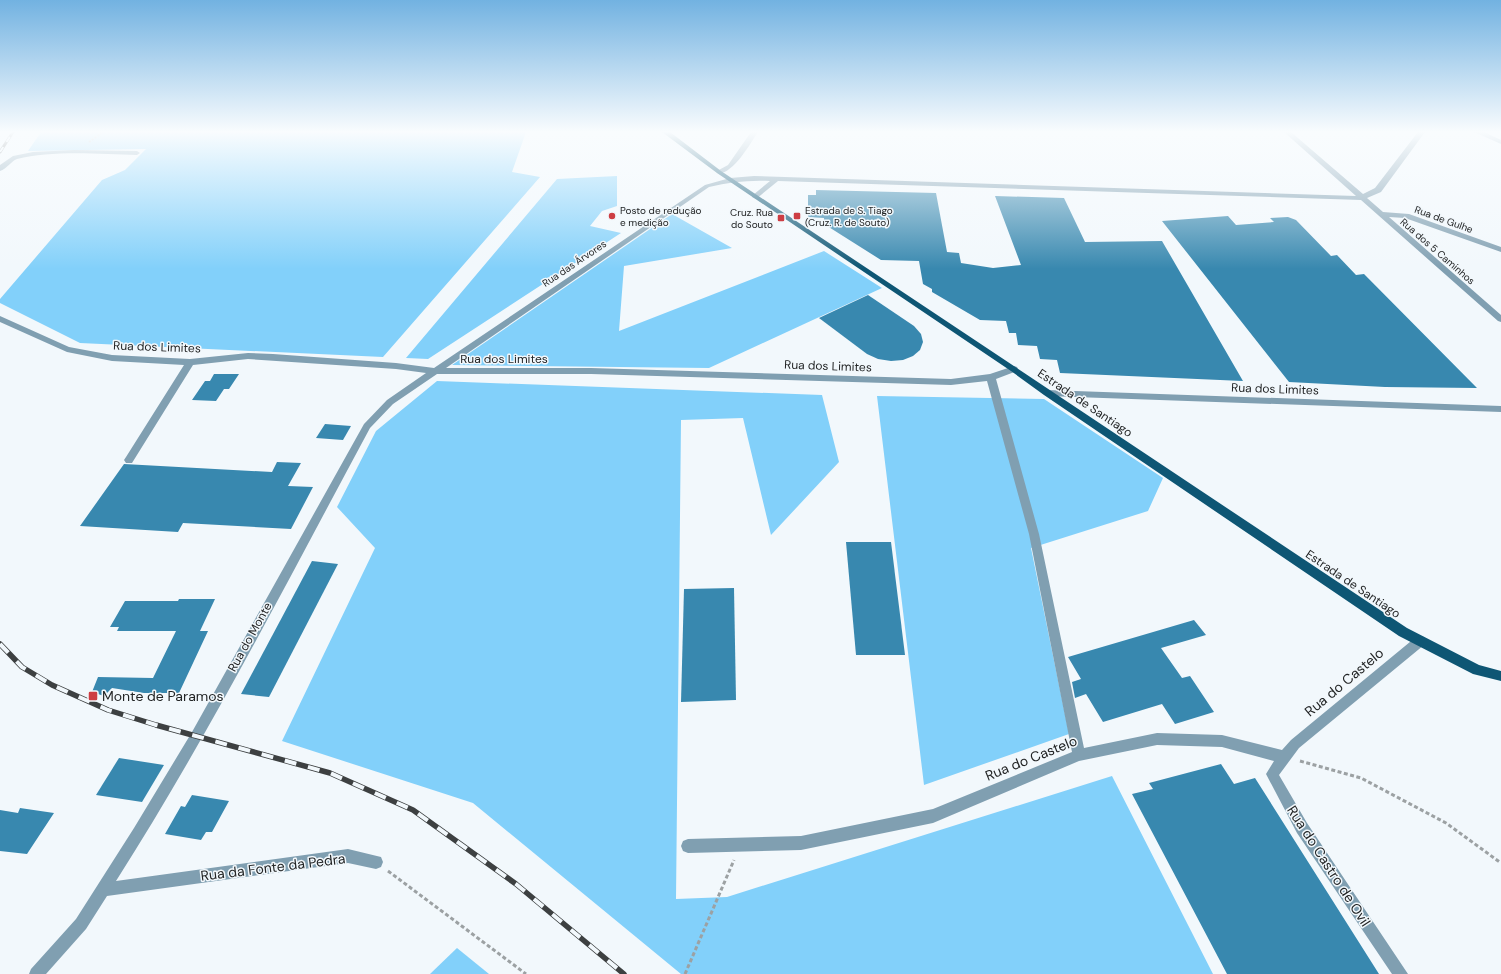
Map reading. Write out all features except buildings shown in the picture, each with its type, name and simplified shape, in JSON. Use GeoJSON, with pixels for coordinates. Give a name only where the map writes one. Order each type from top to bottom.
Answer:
{"type":"FeatureCollection","features":[{"type":"Feature","properties":{"kind":"main road","name":"Estrada de Santiago"},"geometry":{"type":"LineString","coordinates":[[726,177],[1014,369],[1047,393],[1403,632],[1477,670],[1501,676]]}},
{"type":"Feature","properties":{"kind":"street","name":"Rua dos 5 Caminhos"},"geometry":{"type":"LineString","coordinates":[[1338,177],[1501,319]]}},
{"type":"Feature","properties":{"kind":"street"},"geometry":{"type":"LineString","coordinates":[[1361,198],[1378,190],[1388,177]]}},
{"type":"Feature","properties":{"kind":"street","name":"Rua das Árvores"},"geometry":{"type":"LineString","coordinates":[[433,371],[707,186],[730,180],[754,178],[1361,198]]}},
{"type":"Feature","properties":{"kind":"street"},"geometry":{"type":"LineString","coordinates":[[756,197],[776,179]]}},
{"type":"Feature","properties":{"kind":"street","name":"Rua de Gulhe"},"geometry":{"type":"LineString","coordinates":[[1379,214],[1406,216],[1501,250]]}},
{"type":"Feature","properties":{"kind":"street","name":"Rua dos Limites"},"geometry":{"type":"LineString","coordinates":[[0,318],[67,350],[112,358],[190,362],[248,356],[396,366],[433,371],[606,371],[951,382],[991,377],[1014,369]]}},
{"type":"Feature","properties":{"kind":"street"},"geometry":{"type":"LineString","coordinates":[[129,460],[190,362]]}},
{"type":"Feature","properties":{"kind":"street","name":"Rua do Monte"},"geometry":{"type":"LineString","coordinates":[[36,974],[81,924],[139,833],[196,736],[368,426],[390,402],[433,371]]}},
{"type":"Feature","properties":{"kind":"street"},"geometry":{"type":"LineString","coordinates":[[991,377],[1034,534],[1079,755]]}},
{"type":"Feature","properties":{"kind":"street","name":"Rua dos Limites"},"geometry":{"type":"LineString","coordinates":[[1047,393],[1501,409]]}},
{"type":"Feature","properties":{"kind":"street","name":"Rua do Castelo"},"geometry":{"type":"LineString","coordinates":[[688,846],[801,843],[933,816],[1079,755],[1157,739],[1222,741],[1285,757],[1295,744],[1420,640]]}},
{"type":"Feature","properties":{"kind":"street","name":"Rua do Castro de Ovil"},"geometry":{"type":"LineString","coordinates":[[1285,757],[1272,774],[1302,828],[1401,974]]}},
{"type":"Feature","properties":{"kind":"street","name":"Rua da Fonte da Pedra"},"geometry":{"type":"LineString","coordinates":[[102,890],[348,856],[376,862]]}},
{"type":"Feature","properties":{"kind":"path"},"geometry":{"type":"LineString","coordinates":[[1285,757],[1361,778],[1446,822],[1501,864]]}},
{"type":"Feature","properties":{"kind":"path"},"geometry":{"type":"LineString","coordinates":[[685,974],[740,845]]}},
{"type":"Feature","properties":{"kind":"path"},"geometry":{"type":"LineString","coordinates":[[376,862],[526,974]]}},
{"type":"Feature","properties":{"kind":"shaded area"},"geometry":{"type":"Polygon","coordinates":[[[108,177],[540,177],[383,357],[80,343],[0,303],[0,299],[102,180],[108,177]]]}},
{"type":"Feature","properties":{"kind":"shaded area"},"geometry":{"type":"Polygon","coordinates":[[[617,177],[617,206],[602,211],[590,226],[621,233],[428,359],[406,358],[557,179],[617,177]]]}},
{"type":"Feature","properties":{"kind":"shaded area"},"geometry":{"type":"Polygon","coordinates":[[[672,214],[732,248],[624,266],[619,331],[824,251],[882,288],[709,368],[452,365],[672,214]]]}},
{"type":"Feature","properties":{"kind":"shaded area"},"geometry":{"type":"Polygon","coordinates":[[[437,381],[822,395],[839,462],[771,535],[743,418],[681,420],[676,899],[727,897],[1112,776],[1213,974],[681,974],[473,803],[282,741],[375,548],[337,507],[376,431],[437,381]]]}},
{"type":"Feature","properties":{"kind":"shaded area"},"geometry":{"type":"Polygon","coordinates":[[[877,396],[1044,399],[1163,478],[1148,511],[1031,548],[1069,734],[924,785],[877,396]]]}},
{"type":"Feature","properties":{"kind":"shaded area"},"geometry":{"type":"Polygon","coordinates":[[[457,948],[489,974],[430,974],[457,948]]]}},
{"type":"Feature","properties":{"kind":"railway"},"geometry":{"type":"LineString","coordinates":[[0,644],[22,667],[52,685],[108,710],[156,725],[330,773],[413,810],[516,884],[624,974]]}},
{"type":"Feature","properties":{"kind":"place","name":"Posto de redução e medição"},"geometry":{"type":"Point","coordinates":[612,216]}},
{"type":"Feature","properties":{"kind":"place","name":"Estrada de S. Tiago (Cruz. R. de Souto)"},"geometry":{"type":"Point","coordinates":[797,216]}},
{"type":"Feature","properties":{"kind":"place","name":"Cruz. Rua do Souto"},"geometry":{"type":"Point","coordinates":[781,218]}},
{"type":"Feature","properties":{"kind":"place","name":"Monte de Paramos"},"geometry":{"type":"Point","coordinates":[93,696]}}]}
